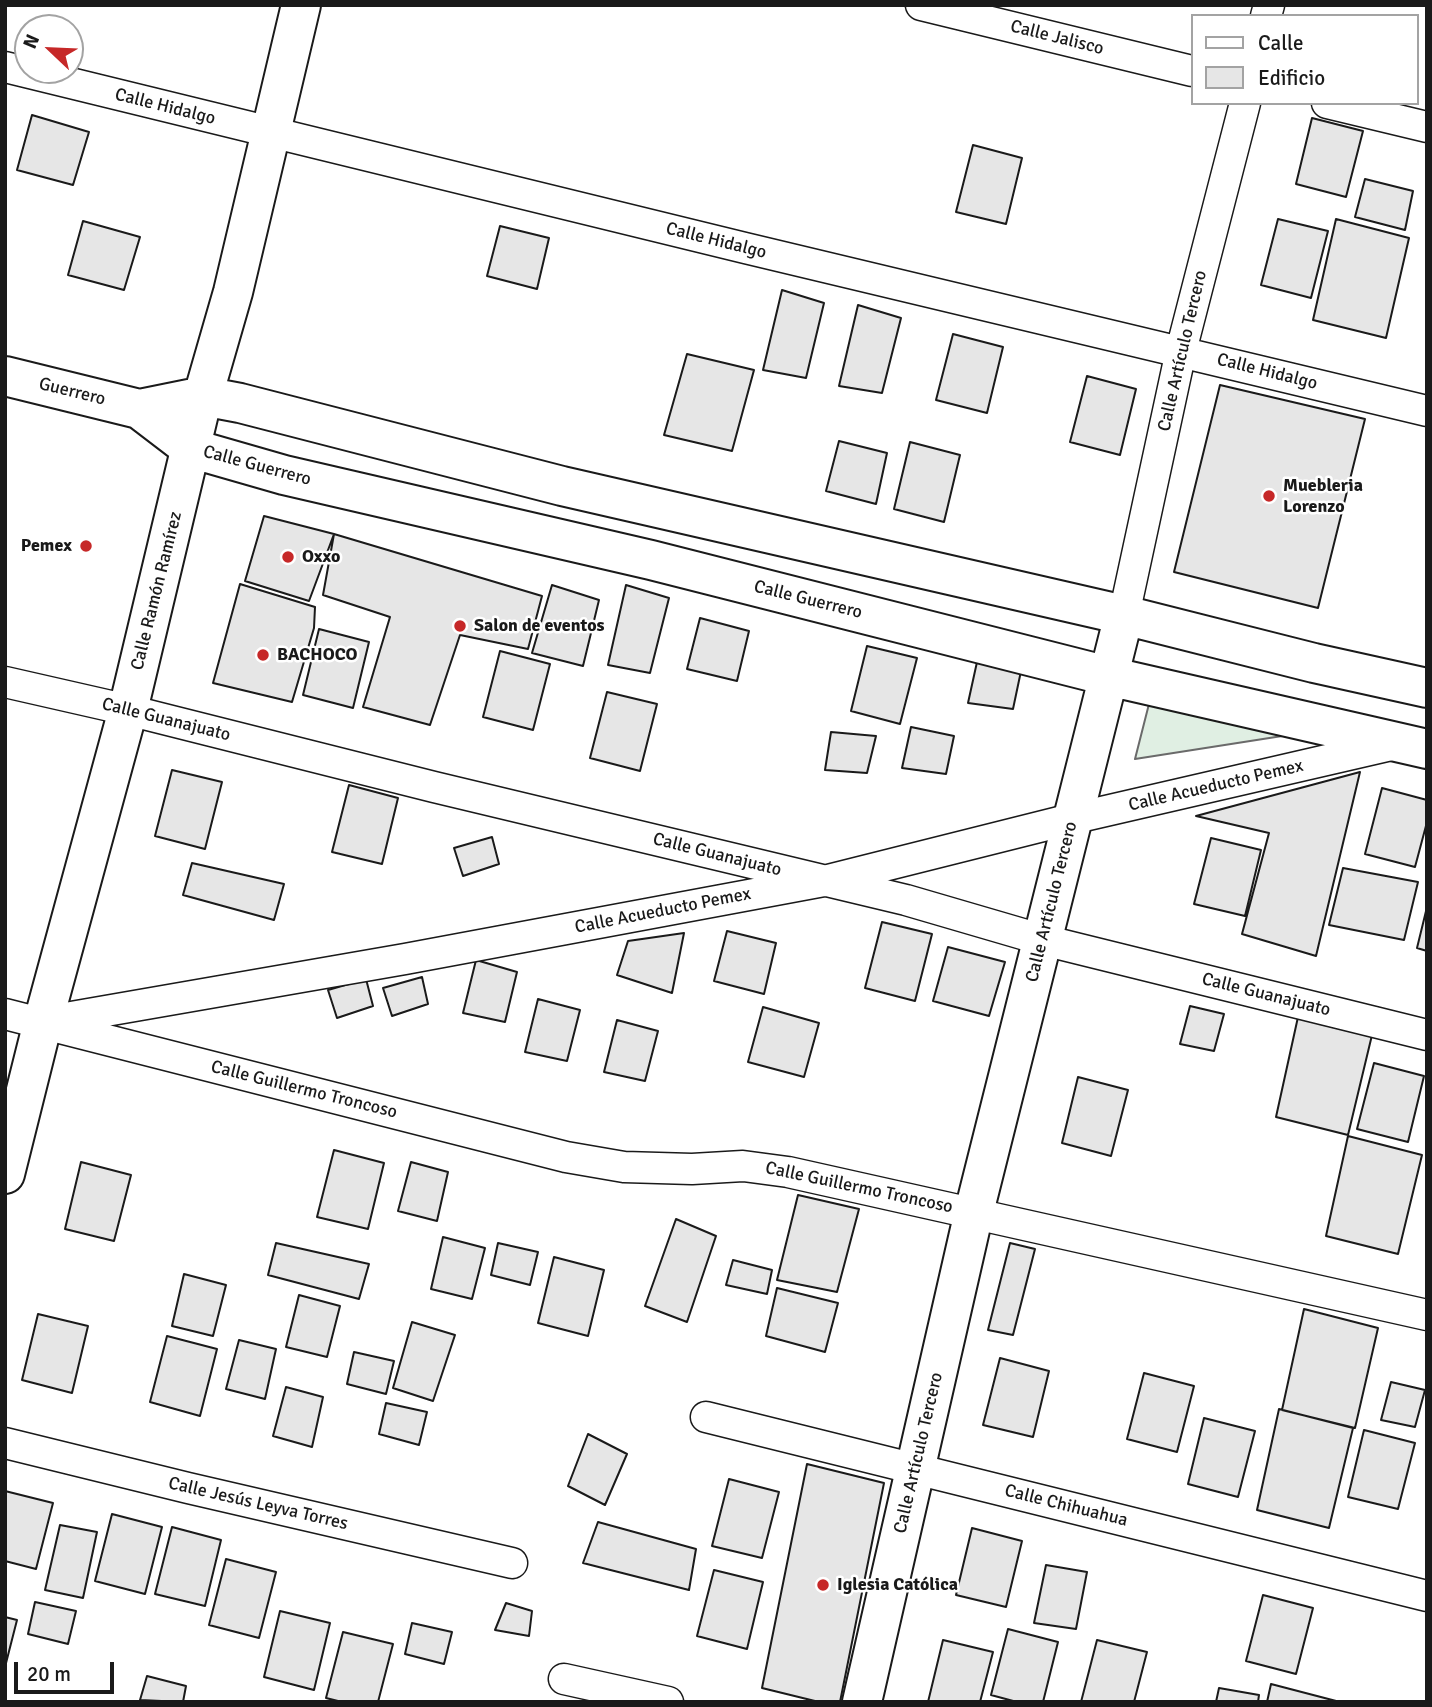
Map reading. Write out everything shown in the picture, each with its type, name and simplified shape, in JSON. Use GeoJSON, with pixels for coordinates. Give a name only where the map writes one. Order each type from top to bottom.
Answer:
{"type":"FeatureCollection","features":[{"type":"Feature","properties":{"kind":"main road","name":"Calle Ramón Ramírez"},"geometry":{"type":"LineString","coordinates":[[5,1174],[43,1022],[128,710],[203,396],[233,292],[301,5]]}},
{"type":"Feature","properties":{"kind":"main road","name":"Guerrero"},"geometry":{"type":"LineString","coordinates":[[5,376],[139,409],[190,448]]}},
{"type":"Feature","properties":{"kind":"main road","name":"Guerrero"},"geometry":{"type":"LineString","coordinates":[[139,409],[203,396]]}},
{"type":"Feature","properties":{"kind":"main road"},"geometry":{"type":"LineString","coordinates":[[203,396],[273,411],[562,486],[1124,615],[1314,663],[1427,688]]}},
{"type":"Feature","properties":{"kind":"main road","name":"Calle Guerrero"},"geometry":{"type":"LineString","coordinates":[[190,448],[284,475],[651,560],[1108,676],[1412,746]]}},
{"type":"Feature","properties":{"kind":"main road","name":"Calle Artículo Tercero"},"geometry":{"type":"LineString","coordinates":[[862,1702],[974,1212],[1124,615]]}},
{"type":"Feature","properties":{"kind":"street","name":"Calle Jalisco"},"geometry":{"type":"LineString","coordinates":[[921,5],[1190,71]]}},
{"type":"Feature","properties":{"kind":"street","name":"Calle Hidalgo"},"geometry":{"type":"LineString","coordinates":[[5,67],[1427,411]]}},
{"type":"Feature","properties":{"kind":"street","name":"Calle Artículo Tercero"},"geometry":{"type":"LineString","coordinates":[[1124,615],[1181,351],[1244,105]]}},
{"type":"Feature","properties":{"kind":"street"},"geometry":{"type":"LineString","coordinates":[[1335,105],[1427,127]]}},
{"type":"Feature","properties":{"kind":"street","name":"Calle Guanajuato"},"geometry":{"type":"LineString","coordinates":[[5,682],[906,900],[1043,940],[1427,1035]]}},
{"type":"Feature","properties":{"kind":"street","name":"Calle Acueducto Pemex"},"geometry":{"type":"LineString","coordinates":[[5,1029],[405,959],[824,881],[1072,819],[1412,746]]}},
{"type":"Feature","properties":{"kind":"street","name":"Calle Guillermo Troncoso"},"geometry":{"type":"LineString","coordinates":[[5,1014],[566,1157],[624,1167],[692,1169],[743,1166],[788,1172],[1427,1315]]}},
{"type":"Feature","properties":{"kind":"street","name":"Calle Chihuahua"},"geometry":{"type":"LineString","coordinates":[[706,1417],[1427,1596]]}},
{"type":"Feature","properties":{"kind":"street","name":"Calle Jesús Leyva Torres"},"geometry":{"type":"LineString","coordinates":[[5,1443],[512,1563]]}},
{"type":"Feature","properties":{"kind":"street"},"geometry":{"type":"LineString","coordinates":[[564,1679],[668,1702]]}},
{"type":"Feature","properties":{"kind":"green space"},"geometry":{"type":"Polygon","coordinates":[[[1150,700],[1295,734],[1135,759],[1150,700]]]}},
{"type":"Feature","properties":{"kind":"building"},"geometry":{"type":"Polygon","coordinates":[[[32,115],[89,132],[73,185],[17,170],[32,115]]]}},
{"type":"Feature","properties":{"kind":"building"},"geometry":{"type":"Polygon","coordinates":[[[1312,118],[1363,131],[1346,197],[1296,184],[1312,118]]]}},
{"type":"Feature","properties":{"kind":"building"},"geometry":{"type":"Polygon","coordinates":[[[973,145],[1022,158],[1006,224],[956,212],[973,145]]]}},
{"type":"Feature","properties":{"kind":"building"},"geometry":{"type":"Polygon","coordinates":[[[1365,179],[1413,191],[1405,230],[1355,217],[1365,179]]]}},
{"type":"Feature","properties":{"kind":"building"},"geometry":{"type":"Polygon","coordinates":[[[1278,219],[1328,231],[1311,298],[1261,285],[1278,219]]]}},
{"type":"Feature","properties":{"kind":"building"},"geometry":{"type":"Polygon","coordinates":[[[1336,219],[1409,238],[1386,338],[1313,320],[1336,219]]]}},
{"type":"Feature","properties":{"kind":"building"},"geometry":{"type":"Polygon","coordinates":[[[83,221],[140,237],[124,290],[68,275],[83,221]]]}},
{"type":"Feature","properties":{"kind":"building"},"geometry":{"type":"Polygon","coordinates":[[[500,226],[549,238],[537,289],[487,276],[500,226]]]}},
{"type":"Feature","properties":{"kind":"building"},"geometry":{"type":"Polygon","coordinates":[[[782,290],[824,303],[806,378],[763,370],[782,290]]]}},
{"type":"Feature","properties":{"kind":"building"},"geometry":{"type":"Polygon","coordinates":[[[858,305],[901,318],[882,393],[839,386],[858,305]]]}},
{"type":"Feature","properties":{"kind":"building"},"geometry":{"type":"Polygon","coordinates":[[[953,334],[1003,347],[987,413],[936,400],[953,334]]]}},
{"type":"Feature","properties":{"kind":"building"},"geometry":{"type":"Polygon","coordinates":[[[687,354],[754,370],[732,451],[664,435],[687,354]]]}},
{"type":"Feature","properties":{"kind":"building"},"geometry":{"type":"Polygon","coordinates":[[[1087,376],[1136,389],[1120,455],[1070,442],[1087,376]]]}},
{"type":"Feature","properties":{"kind":"building","name":"Muebleria Lorenzo"},"geometry":{"type":"Polygon","coordinates":[[[1220,385],[1365,419],[1318,608],[1174,572],[1220,385]]]}},
{"type":"Feature","properties":{"kind":"building"},"geometry":{"type":"Polygon","coordinates":[[[839,441],[887,453],[876,504],[826,491],[839,441]]]}},
{"type":"Feature","properties":{"kind":"building"},"geometry":{"type":"Polygon","coordinates":[[[910,442],[960,455],[944,522],[894,509],[910,442]]]}},
{"type":"Feature","properties":{"kind":"building","name":"Oxxo"},"geometry":{"type":"Polygon","coordinates":[[[264,516],[334,534],[309,601],[245,581],[264,516]]]}},
{"type":"Feature","properties":{"kind":"building","name":"Salon de eventos"},"geometry":{"type":"Polygon","coordinates":[[[334,534],[542,596],[528,649],[460,635],[430,725],[363,707],[390,617],[323,595],[334,534]]]}},
{"type":"Feature","properties":{"kind":"building","name":"BACHOCO"},"geometry":{"type":"Polygon","coordinates":[[[240,584],[315,607],[314,628],[292,702],[213,683],[240,584]]]}},
{"type":"Feature","properties":{"kind":"building"},"geometry":{"type":"Polygon","coordinates":[[[552,585],[599,600],[583,666],[532,653],[552,585]]]}},
{"type":"Feature","properties":{"kind":"building"},"geometry":{"type":"Polygon","coordinates":[[[626,585],[669,598],[650,673],[608,665],[626,585]]]}},
{"type":"Feature","properties":{"kind":"building"},"geometry":{"type":"Polygon","coordinates":[[[700,618],[749,631],[737,681],[687,669],[700,618]]]}},
{"type":"Feature","properties":{"kind":"building"},"geometry":{"type":"Polygon","coordinates":[[[319,629],[369,642],[353,708],[303,695],[319,629]]]}},
{"type":"Feature","properties":{"kind":"building"},"geometry":{"type":"Polygon","coordinates":[[[867,646],[917,658],[900,724],[851,711],[867,646]]]}},
{"type":"Feature","properties":{"kind":"building"},"geometry":{"type":"Polygon","coordinates":[[[500,651],[550,664],[533,730],[483,717],[500,651]]]}},
{"type":"Feature","properties":{"kind":"building"},"geometry":{"type":"Polygon","coordinates":[[[977,662],[1021,671],[1013,709],[968,703],[977,662]]]}},
{"type":"Feature","properties":{"kind":"building"},"geometry":{"type":"Polygon","coordinates":[[[607,692],[657,704],[640,771],[590,758],[607,692]]]}},
{"type":"Feature","properties":{"kind":"building"},"geometry":{"type":"Polygon","coordinates":[[[911,727],[954,736],[946,774],[902,768],[911,727]]]}},
{"type":"Feature","properties":{"kind":"building"},"geometry":{"type":"Polygon","coordinates":[[[831,732],[876,736],[867,773],[825,770],[831,732]]]}},
{"type":"Feature","properties":{"kind":"building"},"geometry":{"type":"Polygon","coordinates":[[[172,770],[222,782],[205,849],[155,836],[172,770]]]}},
{"type":"Feature","properties":{"kind":"building"},"geometry":{"type":"Polygon","coordinates":[[[1360,772],[1316,956],[1242,934],[1269,833],[1196,816],[1360,772]]]}},
{"type":"Feature","properties":{"kind":"building"},"geometry":{"type":"Polygon","coordinates":[[[349,785],[398,798],[382,864],[332,852],[349,785]]]}},
{"type":"Feature","properties":{"kind":"building"},"geometry":{"type":"Polygon","coordinates":[[[1382,788],[1427,800],[1427,822],[1415,867],[1365,854],[1382,788]]]}},
{"type":"Feature","properties":{"kind":"building"},"geometry":{"type":"Polygon","coordinates":[[[492,837],[499,864],[463,876],[454,848],[492,837]]]}},
{"type":"Feature","properties":{"kind":"building"},"geometry":{"type":"Polygon","coordinates":[[[1211,838],[1261,850],[1245,916],[1194,904],[1211,838]]]}},
{"type":"Feature","properties":{"kind":"building"},"geometry":{"type":"Polygon","coordinates":[[[192,863],[284,884],[274,920],[183,895],[192,863]]]}},
{"type":"Feature","properties":{"kind":"building"},"geometry":{"type":"Polygon","coordinates":[[[1343,868],[1418,882],[1404,940],[1329,925],[1343,868]]]}},
{"type":"Feature","properties":{"kind":"building"},"geometry":{"type":"Polygon","coordinates":[[[1427,907],[1427,951],[1417,948],[1427,907]]]}},
{"type":"Feature","properties":{"kind":"building"},"geometry":{"type":"Polygon","coordinates":[[[882,922],[932,934],[915,1001],[865,988],[882,922]]]}},
{"type":"Feature","properties":{"kind":"building"},"geometry":{"type":"Polygon","coordinates":[[[727,931],[776,943],[764,994],[714,981],[727,931]]]}},
{"type":"Feature","properties":{"kind":"building"},"geometry":{"type":"Polygon","coordinates":[[[684,933],[672,993],[617,975],[628,941],[684,933]]]}},
{"type":"Feature","properties":{"kind":"building"},"geometry":{"type":"Polygon","coordinates":[[[948,947],[1005,962],[989,1016],[933,1001],[948,947]]]}},
{"type":"Feature","properties":{"kind":"building"},"geometry":{"type":"Polygon","coordinates":[[[476,960],[517,972],[505,1022],[463,1013],[476,960]]]}},
{"type":"Feature","properties":{"kind":"building"},"geometry":{"type":"Polygon","coordinates":[[[422,977],[428,1004],[392,1016],[383,988],[422,977]]]}},
{"type":"Feature","properties":{"kind":"building"},"geometry":{"type":"Polygon","coordinates":[[[366,979],[373,1006],[337,1018],[328,990],[366,979]]]}},
{"type":"Feature","properties":{"kind":"building"},"geometry":{"type":"Polygon","coordinates":[[[538,999],[580,1010],[567,1061],[525,1052],[538,999]]]}},
{"type":"Feature","properties":{"kind":"building"},"geometry":{"type":"Polygon","coordinates":[[[1190,1006],[1224,1014],[1214,1051],[1180,1044],[1190,1006]]]}},
{"type":"Feature","properties":{"kind":"building"},"geometry":{"type":"Polygon","coordinates":[[[763,1007],[819,1023],[804,1077],[748,1062],[763,1007]]]}},
{"type":"Feature","properties":{"kind":"building"},"geometry":{"type":"Polygon","coordinates":[[[1298,1017],[1372,1035],[1348,1135],[1276,1117],[1298,1017]]]}},
{"type":"Feature","properties":{"kind":"building"},"geometry":{"type":"Polygon","coordinates":[[[617,1020],[658,1031],[645,1081],[604,1072],[617,1020]]]}},
{"type":"Feature","properties":{"kind":"building"},"geometry":{"type":"Polygon","coordinates":[[[1374,1063],[1424,1076],[1408,1142],[1357,1129],[1374,1063]]]}},
{"type":"Feature","properties":{"kind":"building"},"geometry":{"type":"Polygon","coordinates":[[[1078,1077],[1128,1090],[1111,1156],[1062,1143],[1078,1077]]]}},
{"type":"Feature","properties":{"kind":"building"},"geometry":{"type":"Polygon","coordinates":[[[1348,1136],[1422,1155],[1398,1254],[1326,1236],[1348,1136]]]}},
{"type":"Feature","properties":{"kind":"building"},"geometry":{"type":"Polygon","coordinates":[[[334,1150],[384,1163],[368,1229],[317,1217],[334,1150]]]}},
{"type":"Feature","properties":{"kind":"building"},"geometry":{"type":"Polygon","coordinates":[[[81,1162],[131,1175],[114,1241],[65,1229],[81,1162]]]}},
{"type":"Feature","properties":{"kind":"building"},"geometry":{"type":"Polygon","coordinates":[[[411,1162],[448,1172],[437,1221],[398,1211],[411,1162]]]}},
{"type":"Feature","properties":{"kind":"building"},"geometry":{"type":"Polygon","coordinates":[[[798,1195],[859,1209],[837,1292],[777,1280],[798,1195]]]}},
{"type":"Feature","properties":{"kind":"building"},"geometry":{"type":"Polygon","coordinates":[[[676,1219],[716,1236],[687,1322],[645,1306],[676,1219]]]}},
{"type":"Feature","properties":{"kind":"building"},"geometry":{"type":"Polygon","coordinates":[[[443,1237],[485,1248],[472,1299],[431,1289],[443,1237]]]}},
{"type":"Feature","properties":{"kind":"building"},"geometry":{"type":"Polygon","coordinates":[[[276,1243],[369,1264],[359,1299],[268,1275],[276,1243]]]}},
{"type":"Feature","properties":{"kind":"building"},"geometry":{"type":"Polygon","coordinates":[[[498,1243],[538,1252],[530,1285],[491,1275],[498,1243]]]}},
{"type":"Feature","properties":{"kind":"building"},"geometry":{"type":"Polygon","coordinates":[[[1010,1243],[1035,1249],[1013,1335],[988,1330],[1010,1243]]]}},
{"type":"Feature","properties":{"kind":"building"},"geometry":{"type":"Polygon","coordinates":[[[554,1257],[604,1270],[588,1336],[538,1323],[554,1257]]]}},
{"type":"Feature","properties":{"kind":"building"},"geometry":{"type":"Polygon","coordinates":[[[733,1260],[772,1270],[767,1294],[726,1285],[733,1260]]]}},
{"type":"Feature","properties":{"kind":"building"},"geometry":{"type":"Polygon","coordinates":[[[184,1274],[226,1285],[213,1336],[172,1326],[184,1274]]]}},
{"type":"Feature","properties":{"kind":"building"},"geometry":{"type":"Polygon","coordinates":[[[777,1288],[838,1303],[825,1352],[766,1336],[777,1288]]]}},
{"type":"Feature","properties":{"kind":"building"},"geometry":{"type":"Polygon","coordinates":[[[299,1295],[340,1306],[327,1357],[286,1347],[299,1295]]]}},
{"type":"Feature","properties":{"kind":"building"},"geometry":{"type":"Polygon","coordinates":[[[1304,1309],[1378,1328],[1355,1428],[1282,1410],[1304,1309]]]}},
{"type":"Feature","properties":{"kind":"building"},"geometry":{"type":"Polygon","coordinates":[[[38,1314],[88,1326],[72,1393],[22,1380],[38,1314]]]}},
{"type":"Feature","properties":{"kind":"building"},"geometry":{"type":"Polygon","coordinates":[[[412,1322],[455,1335],[433,1401],[393,1388],[412,1322]]]}},
{"type":"Feature","properties":{"kind":"building"},"geometry":{"type":"Polygon","coordinates":[[[167,1336],[217,1349],[200,1416],[150,1402],[167,1336]]]}},
{"type":"Feature","properties":{"kind":"building"},"geometry":{"type":"Polygon","coordinates":[[[239,1340],[276,1349],[265,1399],[226,1389],[239,1340]]]}},
{"type":"Feature","properties":{"kind":"building"},"geometry":{"type":"Polygon","coordinates":[[[354,1352],[394,1361],[386,1394],[347,1384],[354,1352]]]}},
{"type":"Feature","properties":{"kind":"building"},"geometry":{"type":"Polygon","coordinates":[[[1000,1358],[1049,1371],[1033,1437],[983,1425],[1000,1358]]]}},
{"type":"Feature","properties":{"kind":"building"},"geometry":{"type":"Polygon","coordinates":[[[1144,1373],[1194,1386],[1177,1452],[1127,1439],[1144,1373]]]}},
{"type":"Feature","properties":{"kind":"building"},"geometry":{"type":"Polygon","coordinates":[[[1391,1382],[1425,1390],[1415,1427],[1381,1420],[1391,1382]]]}},
{"type":"Feature","properties":{"kind":"building"},"geometry":{"type":"Polygon","coordinates":[[[286,1387],[323,1397],[312,1447],[273,1436],[286,1387]]]}},
{"type":"Feature","properties":{"kind":"building"},"geometry":{"type":"Polygon","coordinates":[[[386,1403],[427,1412],[419,1445],[379,1434],[386,1403]]]}},
{"type":"Feature","properties":{"kind":"building"},"geometry":{"type":"Polygon","coordinates":[[[1279,1409],[1353,1428],[1329,1528],[1257,1510],[1279,1409]]]}},
{"type":"Feature","properties":{"kind":"building"},"geometry":{"type":"Polygon","coordinates":[[[1204,1418],[1255,1431],[1238,1497],[1188,1484],[1204,1418]]]}},
{"type":"Feature","properties":{"kind":"building"},"geometry":{"type":"Polygon","coordinates":[[[1364,1430],[1415,1443],[1398,1509],[1348,1497],[1364,1430]]]}},
{"type":"Feature","properties":{"kind":"building"},"geometry":{"type":"Polygon","coordinates":[[[588,1434],[627,1454],[605,1505],[568,1486],[588,1434]]]}},
{"type":"Feature","properties":{"kind":"building","name":"Iglesia Católica"},"geometry":{"type":"Polygon","coordinates":[[[807,1464],[884,1483],[840,1702],[819,1702],[762,1688],[807,1464]]]}},
{"type":"Feature","properties":{"kind":"building"},"geometry":{"type":"Polygon","coordinates":[[[729,1479],[779,1492],[762,1558],[712,1546],[729,1479]]]}},
{"type":"Feature","properties":{"kind":"building"},"geometry":{"type":"Polygon","coordinates":[[[5,1491],[53,1503],[36,1569],[5,1561],[5,1491]]]}},
{"type":"Feature","properties":{"kind":"building"},"geometry":{"type":"Polygon","coordinates":[[[112,1514],[162,1527],[145,1594],[95,1581],[112,1514]]]}},
{"type":"Feature","properties":{"kind":"building"},"geometry":{"type":"Polygon","coordinates":[[[598,1522],[696,1549],[689,1590],[583,1563],[598,1522]]]}},
{"type":"Feature","properties":{"kind":"building"},"geometry":{"type":"Polygon","coordinates":[[[60,1525],[97,1532],[83,1598],[45,1590],[60,1525]]]}},
{"type":"Feature","properties":{"kind":"building"},"geometry":{"type":"Polygon","coordinates":[[[172,1527],[221,1540],[205,1606],[155,1594],[172,1527]]]}},
{"type":"Feature","properties":{"kind":"building"},"geometry":{"type":"Polygon","coordinates":[[[972,1528],[1022,1541],[1006,1607],[956,1595],[972,1528]]]}},
{"type":"Feature","properties":{"kind":"building"},"geometry":{"type":"Polygon","coordinates":[[[226,1559],[276,1572],[259,1638],[209,1625],[226,1559]]]}},
{"type":"Feature","properties":{"kind":"building"},"geometry":{"type":"Polygon","coordinates":[[[1046,1565],[1087,1572],[1076,1629],[1034,1623],[1046,1565]]]}},
{"type":"Feature","properties":{"kind":"building"},"geometry":{"type":"Polygon","coordinates":[[[714,1570],[763,1582],[747,1649],[697,1636],[714,1570]]]}},
{"type":"Feature","properties":{"kind":"building"},"geometry":{"type":"Polygon","coordinates":[[[1263,1595],[1313,1608],[1296,1674],[1246,1661],[1263,1595]]]}},
{"type":"Feature","properties":{"kind":"building"},"geometry":{"type":"Polygon","coordinates":[[[35,1602],[76,1611],[68,1644],[28,1634],[35,1602]]]}},
{"type":"Feature","properties":{"kind":"building"},"geometry":{"type":"Polygon","coordinates":[[[506,1603],[532,1611],[529,1636],[495,1630],[506,1603]]]}},
{"type":"Feature","properties":{"kind":"building"},"geometry":{"type":"Polygon","coordinates":[[[280,1611],[330,1623],[314,1690],[264,1677],[280,1611]]]}},
{"type":"Feature","properties":{"kind":"building"},"geometry":{"type":"Polygon","coordinates":[[[5,1617],[17,1620],[5,1667],[5,1617]]]}},
{"type":"Feature","properties":{"kind":"building"},"geometry":{"type":"Polygon","coordinates":[[[412,1623],[452,1632],[444,1664],[405,1654],[412,1623]]]}},
{"type":"Feature","properties":{"kind":"building"},"geometry":{"type":"Polygon","coordinates":[[[1008,1629],[1058,1642],[1043,1702],[1017,1702],[991,1695],[1008,1629]]]}},
{"type":"Feature","properties":{"kind":"building"},"geometry":{"type":"Polygon","coordinates":[[[343,1632],[393,1644],[378,1702],[342,1702],[326,1698],[343,1632]]]}},
{"type":"Feature","properties":{"kind":"building"},"geometry":{"type":"Polygon","coordinates":[[[943,1640],[993,1652],[980,1702],[928,1702],[943,1640]]]}},
{"type":"Feature","properties":{"kind":"building"},"geometry":{"type":"Polygon","coordinates":[[[1097,1640],[1147,1652],[1134,1702],[1081,1702],[1097,1640]]]}},
{"type":"Feature","properties":{"kind":"building"},"geometry":{"type":"Polygon","coordinates":[[[147,1676],[186,1686],[183,1702],[140,1700],[147,1676]]]}},
{"type":"Feature","properties":{"kind":"building"},"geometry":{"type":"Polygon","coordinates":[[[1271,1684],[1340,1702],[1267,1702],[1271,1684]]]}},
{"type":"Feature","properties":{"kind":"building"},"geometry":{"type":"Polygon","coordinates":[[[1219,1688],[1259,1695],[1258,1702],[1216,1702],[1219,1688]]]}},
{"type":"Feature","properties":{"kind":"place","name":"Muebleria Lorenzo"},"geometry":{"type":"Point","coordinates":[1269,496]}},
{"type":"Feature","properties":{"kind":"place","name":"Pemex"},"geometry":{"type":"Point","coordinates":[86,546]}},
{"type":"Feature","properties":{"kind":"place","name":"Oxxo"},"geometry":{"type":"Point","coordinates":[288,557]}},
{"type":"Feature","properties":{"kind":"place","name":"Salon de eventos"},"geometry":{"type":"Point","coordinates":[460,626]}},
{"type":"Feature","properties":{"kind":"place","name":"BACHOCO"},"geometry":{"type":"Point","coordinates":[263,655]}},
{"type":"Feature","properties":{"kind":"place","name":"Iglesia Católica"},"geometry":{"type":"Point","coordinates":[823,1585]}}]}
